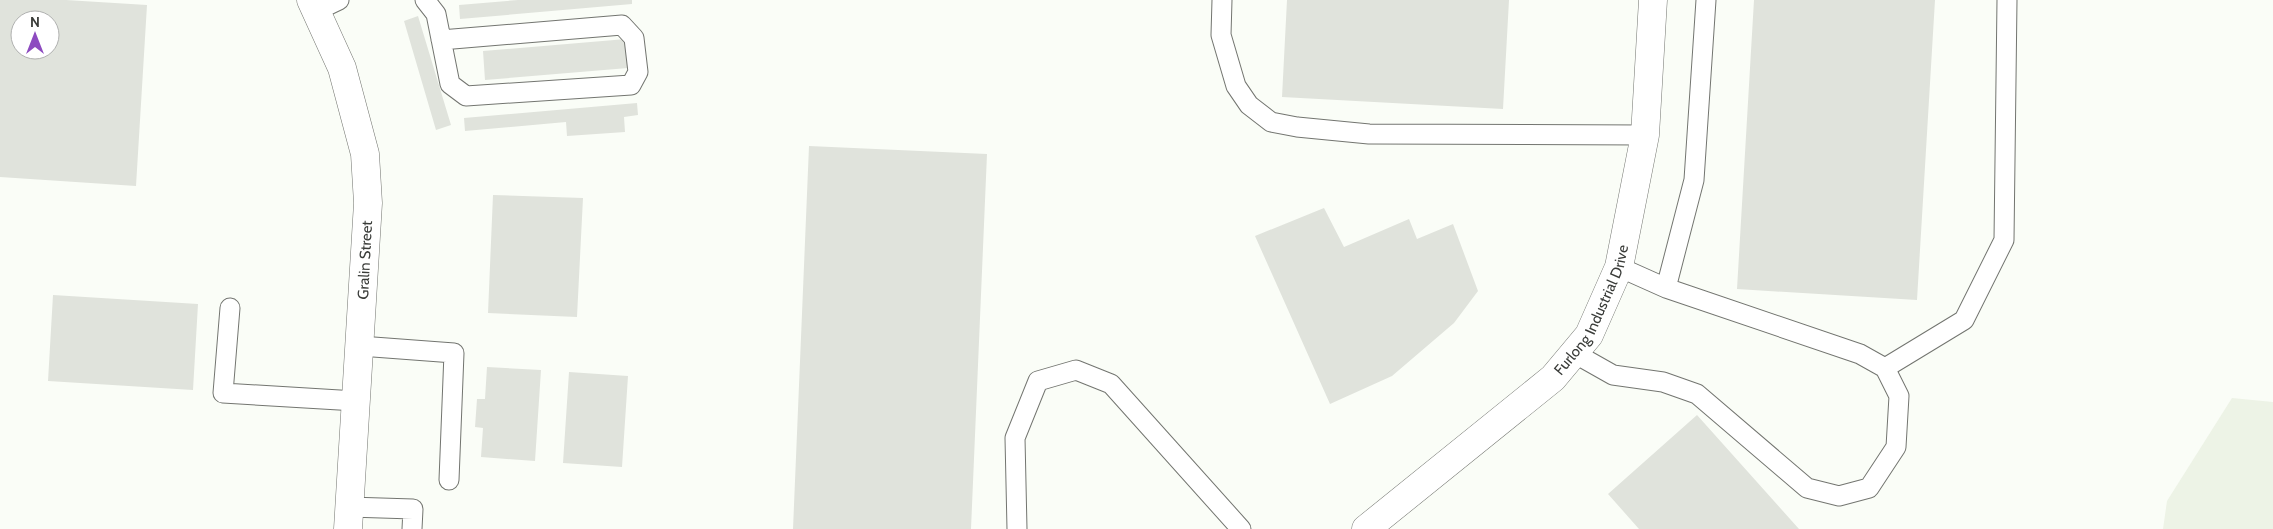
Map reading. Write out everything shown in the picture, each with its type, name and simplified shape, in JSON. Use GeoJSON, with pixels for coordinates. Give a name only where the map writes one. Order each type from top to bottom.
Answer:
{"type":"FeatureCollection","features":[{"type":"Feature","properties":{"kind":"street","name":"Furlong Industrial Drive"},"geometry":{"type":"LineString","coordinates":[[1366,529],[1553,378],[1589,334],[1619,268],[1645,135],[1653,0]]}},
{"type":"Feature","properties":{"kind":"street","name":"Gralin Street"},"geometry":{"type":"LineString","coordinates":[[322,4],[342,68],[365,154],[368,203],[348,518]]}},
{"type":"Feature","properties":{"kind":"lane"},"geometry":{"type":"LineString","coordinates":[[425,0],[436,14],[441,40],[450,84],[466,96],[632,85],[638,72],[634,38],[622,25],[441,40]]}},
{"type":"Feature","properties":{"kind":"lane"},"geometry":{"type":"LineString","coordinates":[[1222,0],[1222,36],[1236,86],[1249,105],[1271,122],[1297,127],[1369,134],[1645,135]]}},
{"type":"Feature","properties":{"kind":"lane"},"geometry":{"type":"LineString","coordinates":[[1666,288],[1694,180],[1706,0]]}},
{"type":"Feature","properties":{"kind":"lane"},"geometry":{"type":"LineString","coordinates":[[1885,368],[1964,320],[2004,240],[2007,0]]}},
{"type":"Feature","properties":{"kind":"lane"},"geometry":{"type":"LineString","coordinates":[[1574,353],[1613,375],[1663,382],[1697,394],[1807,488],[1839,496],[1869,488],[1896,447],[1898,396],[1885,368],[1860,354],[1666,288],[1619,268]]}},
{"type":"Feature","properties":{"kind":"lane"},"geometry":{"type":"LineString","coordinates":[[230,308],[223,393],[356,401]]}},
{"type":"Feature","properties":{"kind":"lane"},"geometry":{"type":"LineString","coordinates":[[360,346],[454,353],[449,480]]}},
{"type":"Feature","properties":{"kind":"lane"},"geometry":{"type":"LineString","coordinates":[[1017,529],[1015,438],[1038,380],[1076,370],[1111,384],[1241,529]]}},
{"type":"Feature","properties":{"kind":"lane"},"geometry":{"type":"LineString","coordinates":[[348,518],[413,509],[412,529]]}},
{"type":"Feature","properties":{"kind":"shaded area"},"geometry":{"type":"Polygon","coordinates":[[[2232,398],[2273,402],[2273,529],[2163,529],[2167,501],[2232,398]]]}},
{"type":"Feature","properties":{"kind":"building"},"geometry":{"type":"Polygon","coordinates":[[[0,0],[66,0],[147,5],[136,186],[0,177],[0,0]]]}},
{"type":"Feature","properties":{"kind":"building"},"geometry":{"type":"Polygon","coordinates":[[[518,0],[632,0],[632,4],[460,19],[459,5],[518,0]]]}},
{"type":"Feature","properties":{"kind":"building"},"geometry":{"type":"Polygon","coordinates":[[[1287,0],[1509,0],[1503,109],[1282,97],[1287,0]]]}},
{"type":"Feature","properties":{"kind":"building"},"geometry":{"type":"Polygon","coordinates":[[[1754,0],[1935,0],[1917,300],[1737,289],[1754,0]]]}},
{"type":"Feature","properties":{"kind":"building"},"geometry":{"type":"Polygon","coordinates":[[[418,16],[451,125],[436,130],[404,21],[418,16]]]}},
{"type":"Feature","properties":{"kind":"building"},"geometry":{"type":"Polygon","coordinates":[[[626,39],[628,68],[485,80],[483,51],[626,39]]]}},
{"type":"Feature","properties":{"kind":"building"},"geometry":{"type":"Polygon","coordinates":[[[637,103],[638,115],[624,117],[625,132],[567,136],[566,122],[465,131],[464,118],[637,103]]]}},
{"type":"Feature","properties":{"kind":"building"},"geometry":{"type":"Polygon","coordinates":[[[809,146],[987,154],[971,529],[793,529],[809,146]]]}},
{"type":"Feature","properties":{"kind":"building"},"geometry":{"type":"Polygon","coordinates":[[[493,195],[583,198],[577,317],[488,313],[493,195]]]}},
{"type":"Feature","properties":{"kind":"building"},"geometry":{"type":"Polygon","coordinates":[[[1324,208],[1344,247],[1409,219],[1417,239],[1453,224],[1478,291],[1454,323],[1392,376],[1330,404],[1255,236],[1324,208]]]}},
{"type":"Feature","properties":{"kind":"building"},"geometry":{"type":"Polygon","coordinates":[[[53,295],[198,304],[193,390],[48,381],[53,295]]]}},
{"type":"Feature","properties":{"kind":"building"},"geometry":{"type":"Polygon","coordinates":[[[487,367],[541,370],[535,461],[481,457],[483,428],[475,427],[477,399],[485,399],[487,367]]]}},
{"type":"Feature","properties":{"kind":"building"},"geometry":{"type":"Polygon","coordinates":[[[569,372],[628,376],[622,467],[563,463],[569,372]]]}},
{"type":"Feature","properties":{"kind":"building"},"geometry":{"type":"Polygon","coordinates":[[[1697,415],[1799,529],[1639,529],[1608,494],[1697,415]]]}}]}
